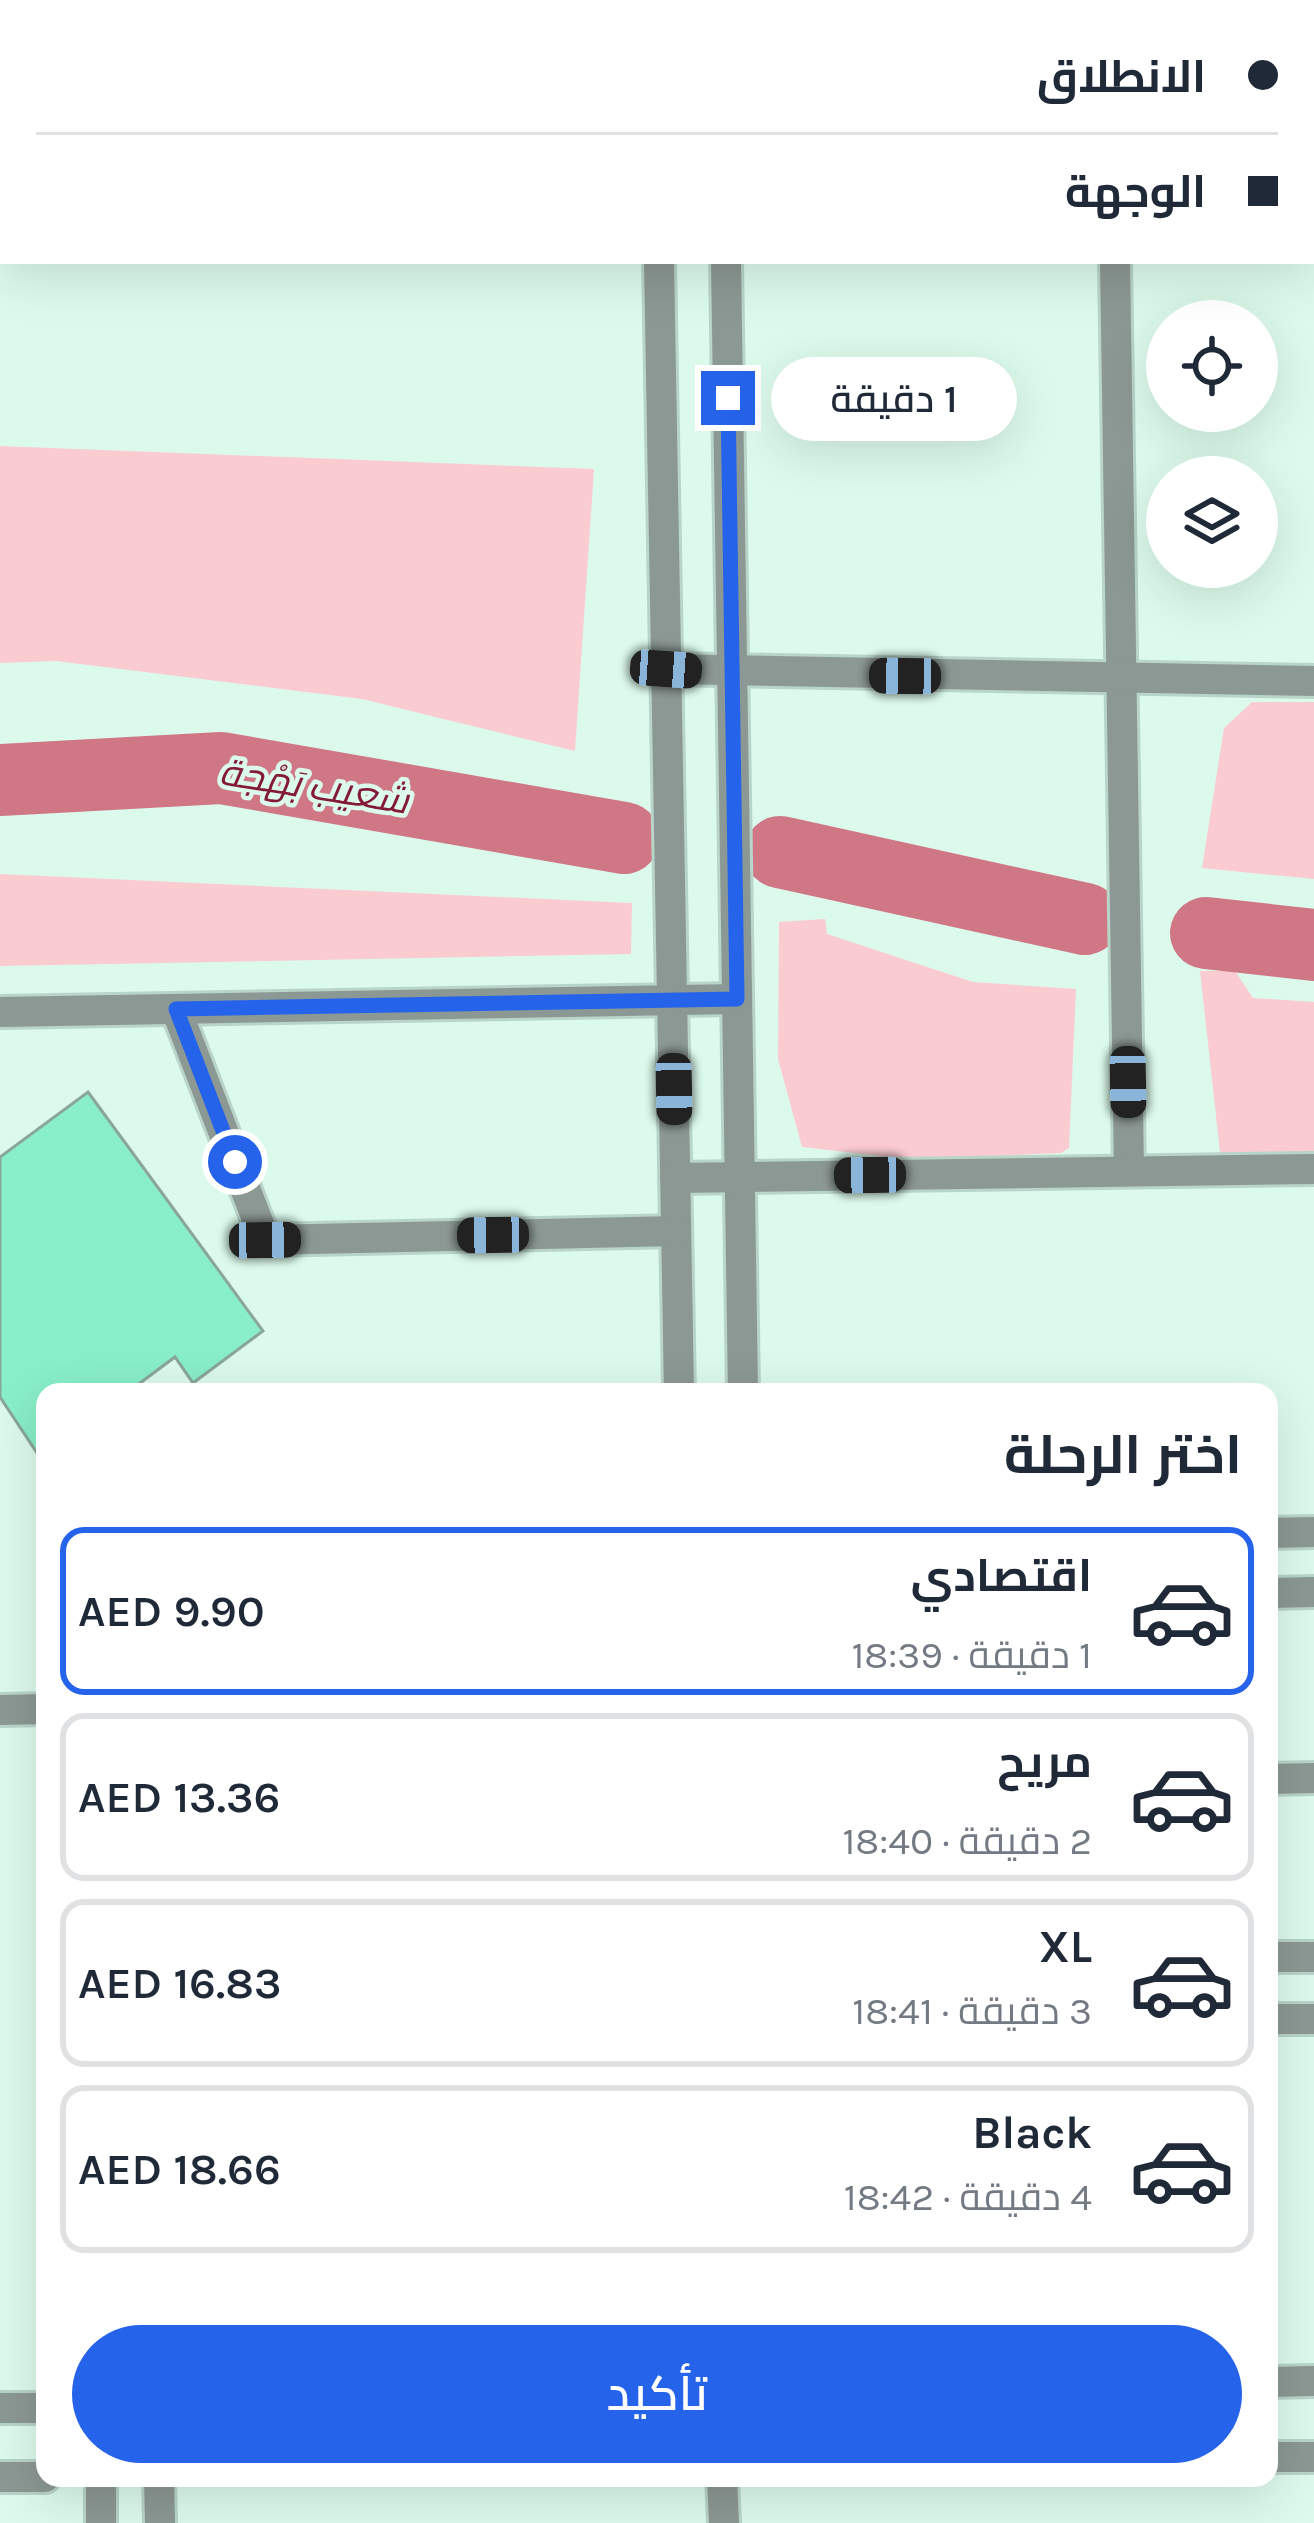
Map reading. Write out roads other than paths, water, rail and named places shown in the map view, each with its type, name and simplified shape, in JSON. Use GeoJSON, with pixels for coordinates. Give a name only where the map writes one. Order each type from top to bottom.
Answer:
{"type":"FeatureCollection","features":[{"type":"Feature","properties":{"kind":"street"},"geometry":{"type":"LineString","coordinates":[[658,264],[679,1383]]}},
{"type":"Feature","properties":{"kind":"street"},"geometry":{"type":"LineString","coordinates":[[726,264],[743,1383]]}},
{"type":"Feature","properties":{"kind":"street"},"geometry":{"type":"LineString","coordinates":[[1115,264],[1130,1172]]}},
{"type":"Feature","properties":{"kind":"street"},"geometry":{"type":"LineString","coordinates":[[666,669],[1314,681]]}},
{"type":"Feature","properties":{"kind":"street"},"geometry":{"type":"LineString","coordinates":[[0,1012],[737,999]]}},
{"type":"Feature","properties":{"kind":"street"},"geometry":{"type":"LineString","coordinates":[[176,1009],[265,1240],[676,1231]]}},
{"type":"Feature","properties":{"kind":"street"},"geometry":{"type":"LineString","coordinates":[[675,1178],[1314,1169]]}},
{"type":"Feature","properties":{"kind":"street"},"geometry":{"type":"LineString","coordinates":[[1278,1533],[1314,1532]]}},
{"type":"Feature","properties":{"kind":"street"},"geometry":{"type":"LineString","coordinates":[[1278,1593],[1314,1592]]}},
{"type":"Feature","properties":{"kind":"street"},"geometry":{"type":"LineString","coordinates":[[0,1710],[36,1709]]}},
{"type":"Feature","properties":{"kind":"street"},"geometry":{"type":"LineString","coordinates":[[1278,1779],[1314,1778]]}},
{"type":"Feature","properties":{"kind":"street"},"geometry":{"type":"LineString","coordinates":[[1278,1957],[1314,1957]]}},
{"type":"Feature","properties":{"kind":"street"},"geometry":{"type":"LineString","coordinates":[[1278,2019],[1314,2019]]}},
{"type":"Feature","properties":{"kind":"street"},"geometry":{"type":"LineString","coordinates":[[1278,2382],[1314,2381]]}},
{"type":"Feature","properties":{"kind":"street"},"geometry":{"type":"LineString","coordinates":[[0,2408],[36,2408]]}},
{"type":"Feature","properties":{"kind":"street"},"geometry":{"type":"LineString","coordinates":[[1278,2457],[1314,2456]]}},
{"type":"Feature","properties":{"kind":"street"},"geometry":{"type":"LineString","coordinates":[[0,2477],[36,2477]]}},
{"type":"Feature","properties":{"kind":"street"},"geometry":{"type":"LineString","coordinates":[[101,2487],[101,2523]]}},
{"type":"Feature","properties":{"kind":"street"},"geometry":{"type":"LineString","coordinates":[[158,2487],[160,2523]]}},
{"type":"Feature","properties":{"kind":"street"},"geometry":{"type":"LineString","coordinates":[[722,2487],[724,2523]]}},
{"type":"Feature","properties":{"kind":"waterway","name":"شعيب بَهْجة"},"geometry":{"type":"LineString","coordinates":[[0,780],[221,768],[624,838]]}},
{"type":"Feature","properties":{"kind":"waterway","name":"شعيب بَهْجة"},"geometry":{"type":"LineString","coordinates":[[780,852],[1085,919]]}},
{"type":"Feature","properties":{"kind":"waterway","name":"شعيب بَهْجة"},"geometry":{"type":"LineString","coordinates":[[1206,933],[1314,945]]}}]}
